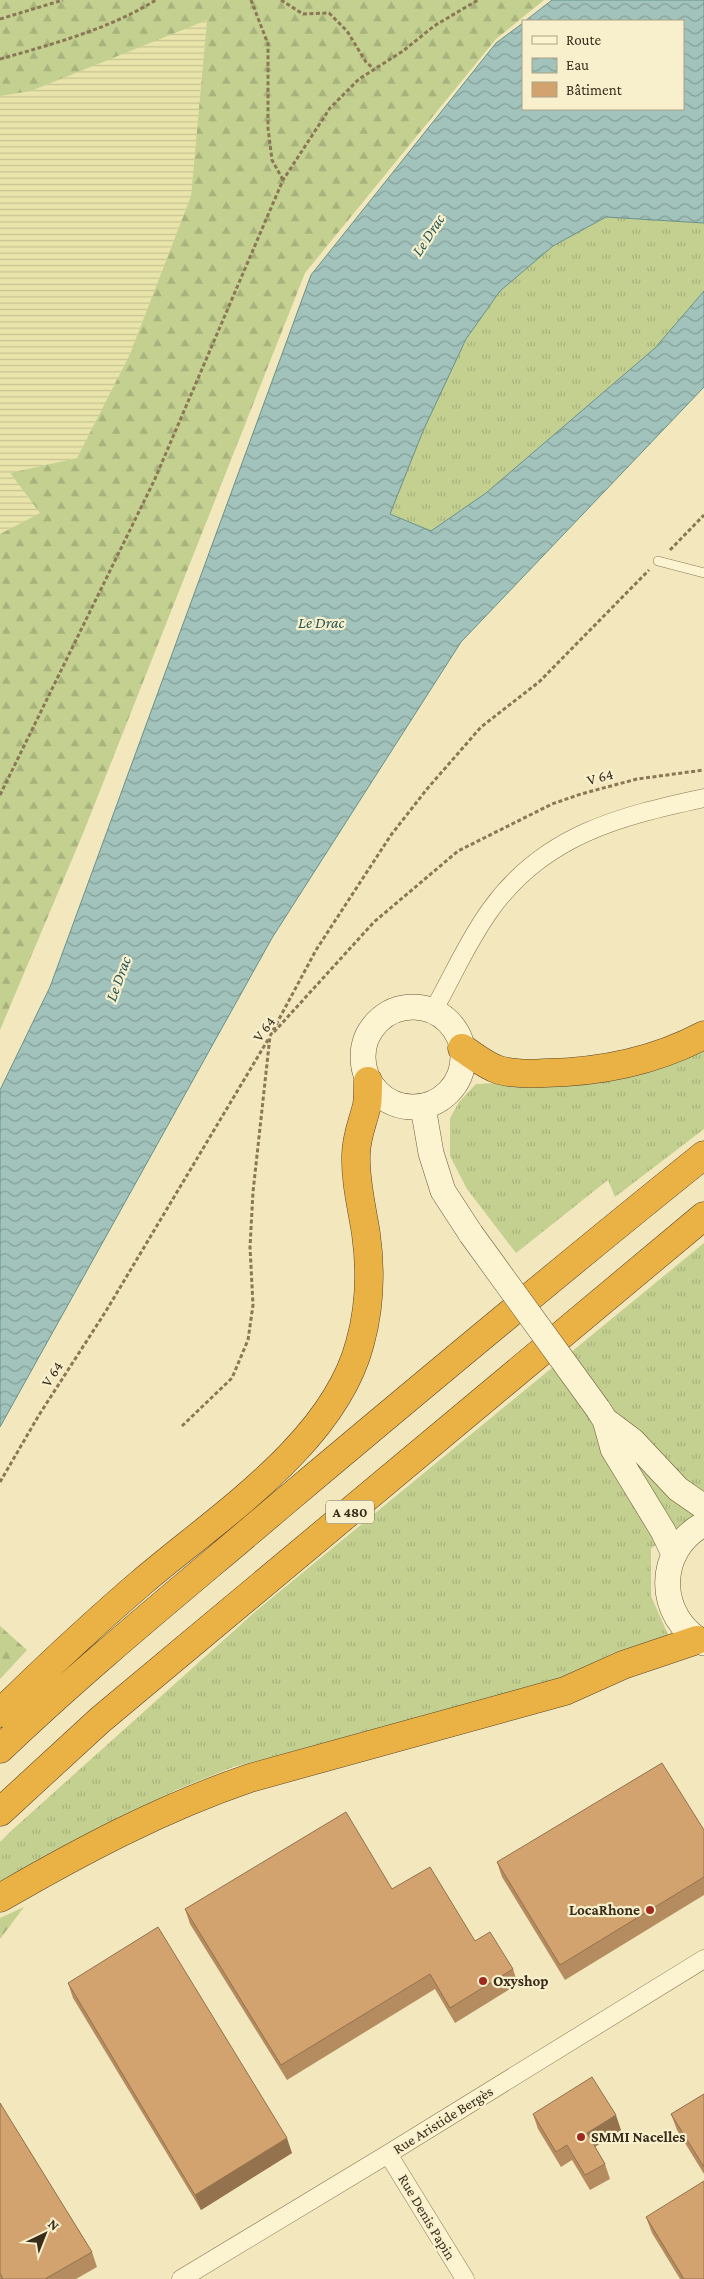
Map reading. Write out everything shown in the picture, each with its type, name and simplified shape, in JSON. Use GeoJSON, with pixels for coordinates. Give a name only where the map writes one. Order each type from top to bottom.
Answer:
{"type":"FeatureCollection","features":[{"type":"Feature","properties":{"kind":"highway"},"geometry":{"type":"LineString","coordinates":[[462,1048],[498,1070],[528,1074],[561,1073],[633,1062],[667,1052],[704,1035]]}},
{"type":"Feature","properties":{"kind":"highway"},"geometry":{"type":"LineString","coordinates":[[0,1713],[83,1634],[276,1468],[310,1435],[332,1407],[348,1376],[360,1345],[369,1296],[366,1236],[356,1156],[357,1136],[367,1104],[368,1082]]}},
{"type":"Feature","properties":{"kind":"highway"},"geometry":{"type":"LineString","coordinates":[[0,1749],[56,1696],[324,1469],[598,1240],[704,1155]]}},
{"type":"Feature","properties":{"kind":"highway","name":"A 480"},"geometry":{"type":"LineString","coordinates":[[0,1812],[100,1720],[704,1216]]}},
{"type":"Feature","properties":{"kind":"highway"},"geometry":{"type":"LineString","coordinates":[[0,1898],[124,1830],[214,1790],[250,1778],[565,1691],[623,1665],[701,1642]]}},
{"type":"Feature","properties":{"kind":"main road"},"geometry":{"type":"LineString","coordinates":[[413,1007],[433,1012],[452,1026],[462,1048],[462,1068],[454,1086],[446,1096],[423,1107],[412,1108],[392,1103],[382,1098],[368,1082],[363,1067],[362,1051],[365,1041],[376,1023],[392,1011],[402,1008],[413,1007]]}},
{"type":"Feature","properties":{"kind":"main road"},"geometry":{"type":"LineString","coordinates":[[423,1107],[431,1153],[443,1191],[471,1234],[601,1415],[633,1441],[678,1488],[704,1507]]}},
{"type":"Feature","properties":{"kind":"main road"},"geometry":{"type":"LineString","coordinates":[[601,1415],[613,1450],[663,1531],[674,1554]]}},
{"type":"Feature","properties":{"kind":"main road"},"geometry":{"type":"LineString","coordinates":[[701,1642],[680,1623],[669,1601],[667,1577],[674,1554],[686,1537],[704,1524]]}},
{"type":"Feature","properties":{"kind":"street"},"geometry":{"type":"LineString","coordinates":[[433,1012],[490,910],[524,871],[570,838],[600,825],[633,814],[704,798]]}},
{"type":"Feature","properties":{"kind":"street","name":"Rue Aristide Bergès"},"geometry":{"type":"LineString","coordinates":[[181,2279],[704,1959]]}},
{"type":"Feature","properties":{"kind":"street","name":"Rue Denis Papin"},"geometry":{"type":"LineString","coordinates":[[388,2154],[465,2279]]}},
{"type":"Feature","properties":{"kind":"lane"},"geometry":{"type":"LineString","coordinates":[[658,561],[704,573]]}},
{"type":"Feature","properties":{"kind":"path"},"geometry":{"type":"LineString","coordinates":[[0,19],[63,0]]}},
{"type":"Feature","properties":{"kind":"path"},"geometry":{"type":"LineString","coordinates":[[0,58],[48,45],[131,15],[156,0]]}},
{"type":"Feature","properties":{"kind":"path"},"geometry":{"type":"LineString","coordinates":[[251,0],[268,44],[268,128],[272,160],[283,180]]}},
{"type":"Feature","properties":{"kind":"path"},"geometry":{"type":"LineString","coordinates":[[280,0],[303,14],[329,13],[347,31],[366,62],[374,69]]}},
{"type":"Feature","properties":{"kind":"path"},"geometry":{"type":"LineString","coordinates":[[0,796],[154,481],[283,180],[330,108],[359,79],[403,51],[434,26],[478,0]]}},
{"type":"Feature","properties":{"kind":"path"},"geometry":{"type":"LineString","coordinates":[[182,1426],[232,1378],[248,1340],[252,1305],[250,1247],[253,1192],[270,1036],[316,950],[391,835],[427,789],[482,727],[539,682],[704,515]]}},
{"type":"Feature","properties":{"kind":"path","name":"V 64"},"geometry":{"type":"LineString","coordinates":[[0,1482],[39,1414],[126,1278],[270,1036],[374,922],[458,851],[552,804],[637,779],[704,770]]}},
{"type":"Feature","properties":{"kind":"shaded area"},"geometry":{"type":"Polygon","coordinates":[[[207,19],[191,196],[130,354],[77,458],[10,473],[40,513],[0,534],[0,96],[31,91],[207,19]]]}},
{"type":"Feature","properties":{"kind":"green space"},"geometry":{"type":"Polygon","coordinates":[[[0,0],[544,0],[496,39],[305,273],[84,831],[0,1030],[0,534],[40,513],[10,473],[77,458],[130,354],[191,196],[207,20],[31,91],[0,96],[0,0]]]}},
{"type":"Feature","properties":{"kind":"green space"},"geometry":{"type":"Polygon","coordinates":[[[606,217],[704,223],[704,291],[655,348],[486,493],[431,531],[390,514],[423,431],[466,339],[500,291],[553,246],[606,217]]]}},
{"type":"Feature","properties":{"kind":"green space"},"geometry":{"type":"Polygon","coordinates":[[[704,1041],[704,1129],[615,1197],[608,1180],[516,1253],[467,1189],[450,1156],[450,1118],[459,1102],[476,1084],[560,1081],[704,1041]]]}},
{"type":"Feature","properties":{"kind":"green space"},"geometry":{"type":"Polygon","coordinates":[[[704,1243],[704,1517],[651,1548],[651,1596],[669,1637],[613,1653],[564,1677],[515,1693],[233,1767],[176,1790],[116,1820],[0,1889],[0,1842],[11,1831],[256,1611],[704,1243]]]}},
{"type":"Feature","properties":{"kind":"green space"},"geometry":{"type":"Polygon","coordinates":[[[0,1626],[27,1650],[0,1679],[0,1626]]]}},
{"type":"Feature","properties":{"kind":"green space"},"geometry":{"type":"Polygon","coordinates":[[[24,1907],[0,1939],[0,1918],[24,1907]]]}},
{"type":"Feature","properties":{"kind":"water","name":"Le Drac"},"geometry":{"type":"Polygon","coordinates":[[[552,0],[704,0],[704,223],[606,217],[553,246],[500,291],[466,339],[423,431],[390,514],[431,531],[486,493],[655,348],[704,291],[704,387],[461,642],[272,938],[0,1427],[0,1090],[50,987],[311,275],[496,43],[522,24],[522,110],[684,110],[684,20],[526,20],[552,0]]]}},
{"type":"Feature","properties":{"kind":"building"},"geometry":{"type":"Polygon","coordinates":[[[662,1763],[704,1830],[704,1877],[560,1965],[497,1862],[662,1763]]]}},
{"type":"Feature","properties":{"kind":"building"},"geometry":{"type":"Polygon","coordinates":[[[346,1812],[392,1889],[430,1867],[475,1941],[490,1932],[513,1969],[450,2008],[430,1974],[281,2065],[185,1909],[346,1812]]]}},
{"type":"Feature","properties":{"kind":"building"},"geometry":{"type":"Polygon","coordinates":[[[158,1927],[287,2138],[195,2195],[68,1983],[158,1927]]]}},
{"type":"Feature","properties":{"kind":"building"},"geometry":{"type":"Polygon","coordinates":[[[592,2077],[616,2115],[587,2133],[605,2164],[585,2175],[567,2145],[556,2152],[533,2114],[592,2077]]]}},
{"type":"Feature","properties":{"kind":"building"},"geometry":{"type":"Polygon","coordinates":[[[704,2094],[704,2167],[671,2114],[704,2094]]]}},
{"type":"Feature","properties":{"kind":"building"},"geometry":{"type":"Polygon","coordinates":[[[0,2103],[92,2252],[45,2279],[3,2279],[0,2273],[0,2103]]]}},
{"type":"Feature","properties":{"kind":"building"},"geometry":{"type":"Polygon","coordinates":[[[704,2181],[704,2279],[684,2279],[646,2217],[704,2181]]]}},
{"type":"Feature","properties":{"kind":"place","name":"LocaRhone"},"geometry":{"type":"Point","coordinates":[650,1910]}},
{"type":"Feature","properties":{"kind":"place","name":"Oxyshop"},"geometry":{"type":"Point","coordinates":[483,1981]}},
{"type":"Feature","properties":{"kind":"place","name":"SMMI Nacelles"},"geometry":{"type":"Point","coordinates":[581,2137]}}]}
